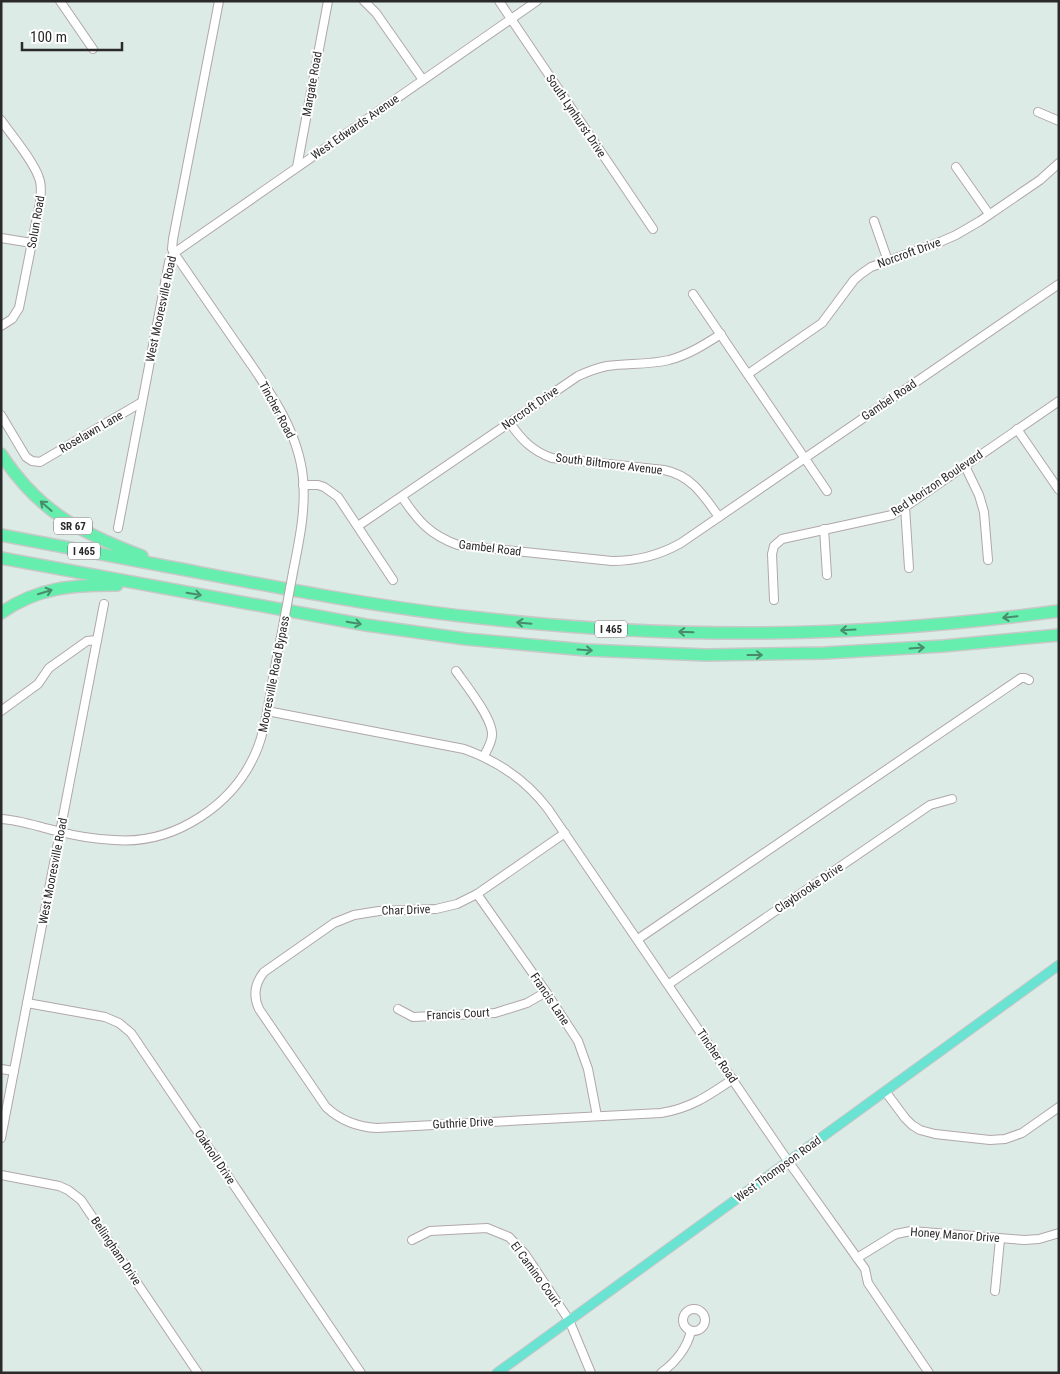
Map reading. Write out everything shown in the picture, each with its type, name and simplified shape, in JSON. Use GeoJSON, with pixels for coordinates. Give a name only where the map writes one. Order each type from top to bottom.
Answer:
{"type":"FeatureCollection","features":[{"type":"Feature","properties":{"kind":"highway","name":"SR 67"},"geometry":{"type":"LineString","coordinates":[[1,454],[33,493],[70,524],[98,539],[167,566]]}},
{"type":"Feature","properties":{"kind":"highway","name":"I 465"},"geometry":{"type":"LineString","coordinates":[[1,535],[343,599],[419,611],[529,623],[648,631],[766,633],[874,629],[942,624],[1059,611]]}},
{"type":"Feature","properties":{"kind":"highway","name":"I 465"},"geometry":{"type":"LineString","coordinates":[[1,558],[416,633],[586,650],[706,655],[825,653],[943,646],[1059,635]]}},
{"type":"Feature","properties":{"kind":"highway"},"geometry":{"type":"LineString","coordinates":[[1,612],[32,596],[64,587],[146,585]]}},
{"type":"Feature","properties":{"kind":"main road","name":"West Thompson Road"},"geometry":{"type":"LineString","coordinates":[[497,1373],[1059,965]]}},
{"type":"Feature","properties":{"kind":"street"},"geometry":{"type":"LineString","coordinates":[[60,1],[93,49]]}},
{"type":"Feature","properties":{"kind":"street","name":"West Mooresville Road"},"geometry":{"type":"LineString","coordinates":[[118,528],[169,262],[174,252],[172,249],[173,239],[219,1]]}},
{"type":"Feature","properties":{"kind":"street","name":"Margate Road"},"geometry":{"type":"LineString","coordinates":[[297,167],[328,1]]}},
{"type":"Feature","properties":{"kind":"street"},"geometry":{"type":"LineString","coordinates":[[364,1],[376,13],[423,80]]}},
{"type":"Feature","properties":{"kind":"street","name":"South Lynhurst Drive"},"geometry":{"type":"LineString","coordinates":[[499,1],[654,229]]}},
{"type":"Feature","properties":{"kind":"street","name":"West Edwards Avenue"},"geometry":{"type":"LineString","coordinates":[[174,252],[537,1]]}},
{"type":"Feature","properties":{"kind":"street"},"geometry":{"type":"LineString","coordinates":[[1038,112],[1059,120]]}},
{"type":"Feature","properties":{"kind":"street","name":"Solun Road"},"geometry":{"type":"LineString","coordinates":[[1,120],[40,179],[41,190],[19,308],[12,319],[1,326]]}},
{"type":"Feature","properties":{"kind":"street","name":"Norcroft Drive"},"geometry":{"type":"LineString","coordinates":[[748,374],[819,326],[854,280],[871,267],[950,238],[1044,177],[1058,165]]}},
{"type":"Feature","properties":{"kind":"street"},"geometry":{"type":"LineString","coordinates":[[956,167],[989,214]]}},
{"type":"Feature","properties":{"kind":"street"},"geometry":{"type":"LineString","coordinates":[[874,222],[888,261]]}},
{"type":"Feature","properties":{"kind":"street"},"geometry":{"type":"LineString","coordinates":[[1,238],[32,243]]}},
{"type":"Feature","properties":{"kind":"street","name":"Tincher Road"},"geometry":{"type":"LineString","coordinates":[[174,252],[262,380],[279,408],[296,446],[302,470],[303,485]]}},
{"type":"Feature","properties":{"kind":"street","name":"Gambel Road"},"geometry":{"type":"LineString","coordinates":[[402,496],[425,527],[441,538],[455,544],[619,561],[653,556],[681,543],[1059,284]]}},
{"type":"Feature","properties":{"kind":"street"},"geometry":{"type":"LineString","coordinates":[[694,294],[827,491]]}},
{"type":"Feature","properties":{"kind":"street","name":"Norcroft Drive"},"geometry":{"type":"LineString","coordinates":[[358,526],[572,380],[592,370],[607,366],[670,360],[696,350],[721,334]]}},
{"type":"Feature","properties":{"kind":"street","name":"Red Horizon Boulevard"},"geometry":{"type":"LineString","coordinates":[[774,600],[772,554],[775,544],[782,539],[892,515],[1059,401]]}},
{"type":"Feature","properties":{"kind":"street","name":"Roselawn Lane"},"geometry":{"type":"LineString","coordinates":[[1,415],[26,457],[32,461],[40,462],[142,402]]}},
{"type":"Feature","properties":{"kind":"street","name":"South Biltmore Avenue"},"geometry":{"type":"LineString","coordinates":[[510,423],[527,444],[537,452],[552,458],[664,470],[676,473],[695,485],[719,517]]}},
{"type":"Feature","properties":{"kind":"street"},"geometry":{"type":"LineString","coordinates":[[1017,429],[1059,490]]}},
{"type":"Feature","properties":{"kind":"street"},"geometry":{"type":"LineString","coordinates":[[965,466],[982,504],[985,516],[988,560]]}},
{"type":"Feature","properties":{"kind":"street"},"geometry":{"type":"LineString","coordinates":[[303,485],[321,486],[333,492],[340,499],[393,580]]}},
{"type":"Feature","properties":{"kind":"street","name":"Mooresville Road Bypass"},"geometry":{"type":"LineString","coordinates":[[60,832],[116,840],[135,840],[168,833],[189,824],[214,807],[238,782],[252,760],[265,724],[302,519],[303,485]]}},
{"type":"Feature","properties":{"kind":"street"},"geometry":{"type":"LineString","coordinates":[[905,507],[908,568]]}},
{"type":"Feature","properties":{"kind":"street"},"geometry":{"type":"LineString","coordinates":[[824,529],[827,575]]}},
{"type":"Feature","properties":{"kind":"street","name":"West Mooresville Road"},"geometry":{"type":"LineString","coordinates":[[1,1138],[104,604]]}},
{"type":"Feature","properties":{"kind":"street"},"geometry":{"type":"LineString","coordinates":[[1,711],[38,684],[49,668],[87,641],[97,640]]}},
{"type":"Feature","properties":{"kind":"street"},"geometry":{"type":"LineString","coordinates":[[456,670],[488,718],[492,728],[492,740],[484,756]]}},
{"type":"Feature","properties":{"kind":"street"},"geometry":{"type":"LineString","coordinates":[[638,939],[1021,678],[1029,680]]}},
{"type":"Feature","properties":{"kind":"street","name":"Tincher Road"},"geometry":{"type":"LineString","coordinates":[[267,711],[464,749],[484,756],[508,770],[529,787],[543,802],[565,833],[788,1161],[866,1271],[868,1284],[929,1373]]}},
{"type":"Feature","properties":{"kind":"street","name":"Claybrooke Drive"},"geometry":{"type":"LineString","coordinates":[[669,984],[930,805],[952,799]]}},
{"type":"Feature","properties":{"kind":"street"},"geometry":{"type":"LineString","coordinates":[[1,819],[22,822],[60,832]]}},
{"type":"Feature","properties":{"kind":"street","name":"Char Drive"},"geometry":{"type":"LineString","coordinates":[[255,991],[259,978],[264,972],[340,920],[366,912],[436,909],[457,904],[477,894],[565,833]]}},
{"type":"Feature","properties":{"kind":"street","name":"Francis Lane"},"geometry":{"type":"LineString","coordinates":[[477,894],[578,1041],[588,1070],[597,1116]]}},
{"type":"Feature","properties":{"kind":"street","name":"Guthrie Drive"},"geometry":{"type":"LineString","coordinates":[[255,991],[260,1011],[320,1099],[333,1113],[350,1123],[365,1127],[378,1128],[661,1113],[678,1110],[694,1104],[733,1079]]}},
{"type":"Feature","properties":{"kind":"street","name":"Francis Court"},"geometry":{"type":"LineString","coordinates":[[398,1009],[413,1016],[494,1013],[527,1003],[546,992]]}},
{"type":"Feature","properties":{"kind":"street","name":"Oaknoll Drive"},"geometry":{"type":"LineString","coordinates":[[27,1003],[105,1017],[119,1023],[131,1033],[361,1373]]}},
{"type":"Feature","properties":{"kind":"street"},"geometry":{"type":"LineString","coordinates":[[1,1069],[14,1071]]}},
{"type":"Feature","properties":{"kind":"street"},"geometry":{"type":"LineString","coordinates":[[885,1091],[905,1118],[920,1130],[935,1134],[990,1140],[1005,1139],[1022,1133],[1059,1107]]}},
{"type":"Feature","properties":{"kind":"street","name":"Bellingham Drive"},"geometry":{"type":"LineString","coordinates":[[1,1175],[59,1186],[81,1200],[198,1373]]}},
{"type":"Feature","properties":{"kind":"street","name":"El Camino Court"},"geometry":{"type":"LineString","coordinates":[[412,1240],[430,1231],[487,1228],[509,1237],[525,1254],[568,1320],[591,1373]]}},
{"type":"Feature","properties":{"kind":"street","name":"Honey Manor Drive"},"geometry":{"type":"LineString","coordinates":[[857,1258],[896,1234],[911,1231],[1024,1240],[1039,1239],[1059,1233]]}},
{"type":"Feature","properties":{"kind":"street"},"geometry":{"type":"LineString","coordinates":[[995,1291],[1000,1239]]}},
{"type":"Feature","properties":{"kind":"street"},"geometry":{"type":"LineString","coordinates":[[661,1373],[676,1359],[689,1338],[691,1331]]}}]}
